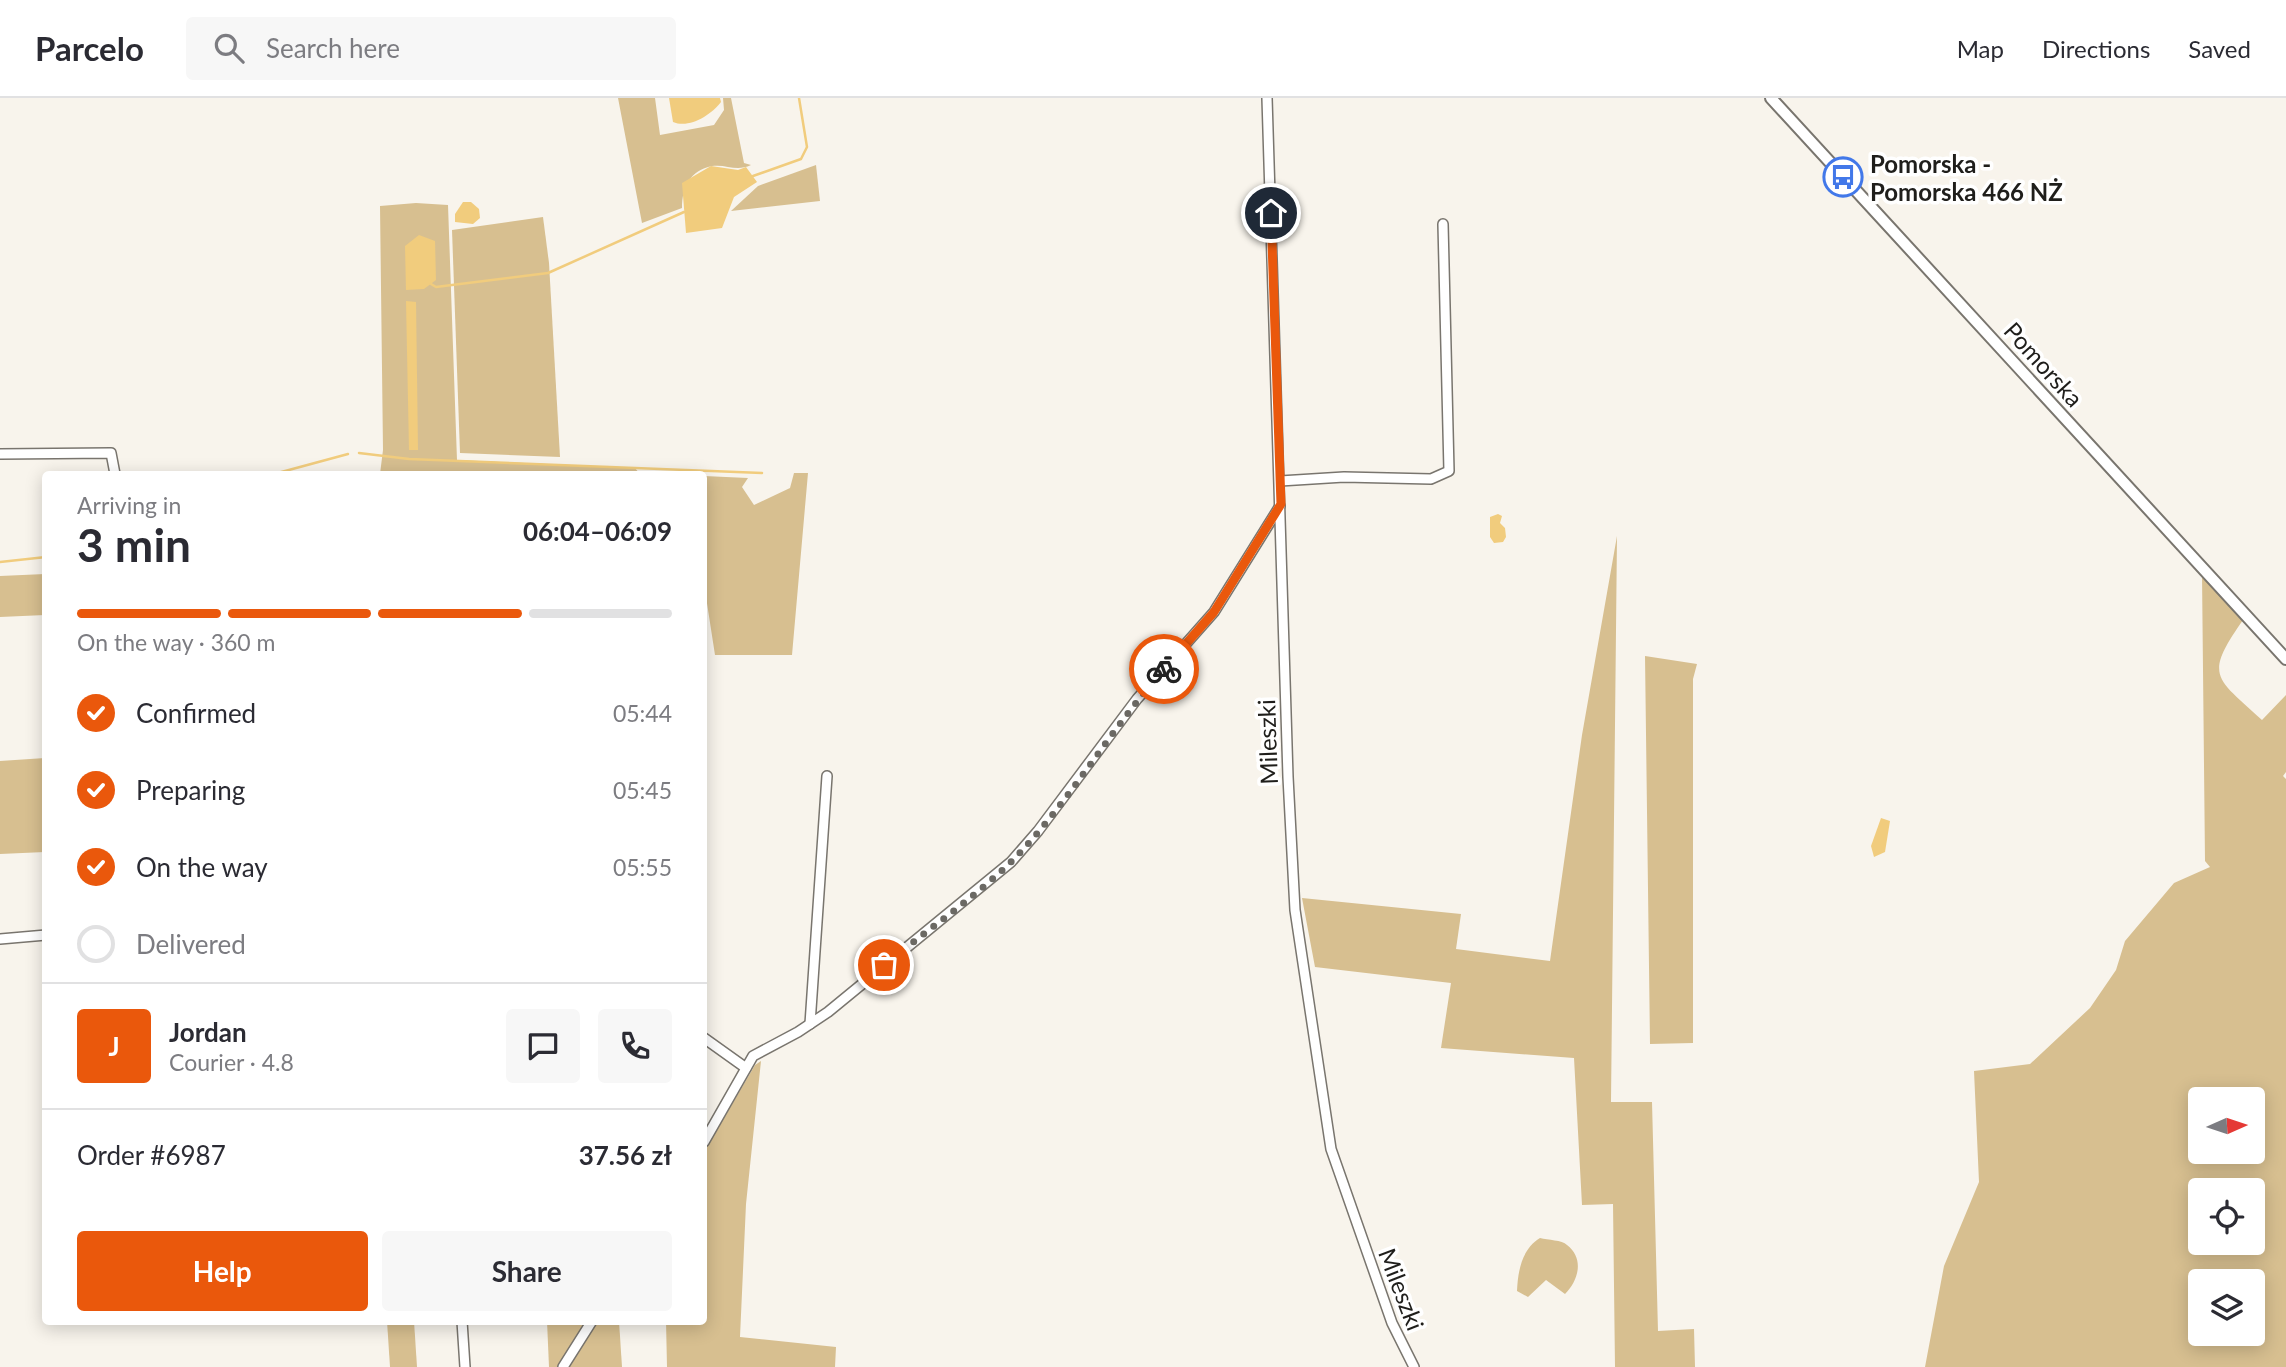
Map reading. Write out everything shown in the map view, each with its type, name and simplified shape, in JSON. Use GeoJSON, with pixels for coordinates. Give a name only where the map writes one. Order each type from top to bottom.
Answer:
{"type":"FeatureCollection","features":[{"type":"Feature","properties":{"kind":"street","name":"Mileszki"},"geometry":{"type":"LineString","coordinates":[[1268,98],[1287,777],[1295,910],[1316,1033],[1324,1109],[1341,1185],[1392,1324],[1414,1367]]}},
{"type":"Feature","properties":{"kind":"street","name":"Pomorska"},"geometry":{"type":"LineString","coordinates":[[1771,98],[2286,659]]}},
{"type":"Feature","properties":{"kind":"street"},"geometry":{"type":"LineString","coordinates":[[1280,481],[1344,477],[1432,480],[1449,471],[1443,224]]}},
{"type":"Feature","properties":{"kind":"street"},"geometry":{"type":"LineString","coordinates":[[0,454],[111,453],[114,471]]}},
{"type":"Feature","properties":{"kind":"street"},"geometry":{"type":"LineString","coordinates":[[707,1137],[752,1056],[810,1024],[1010,862],[1038,831],[1137,699],[1214,612],[1281,504]]}},
{"type":"Feature","properties":{"kind":"street"},"geometry":{"type":"LineString","coordinates":[[810,1024],[827,776]]}},
{"type":"Feature","properties":{"kind":"street"},"geometry":{"type":"LineString","coordinates":[[0,939],[42,935]]}},
{"type":"Feature","properties":{"kind":"street"},"geometry":{"type":"LineString","coordinates":[[707,1040],[746,1068]]}},
{"type":"Feature","properties":{"kind":"street"},"geometry":{"type":"LineString","coordinates":[[462,1325],[465,1367]]}},
{"type":"Feature","properties":{"kind":"street"},"geometry":{"type":"LineString","coordinates":[[563,1367],[589,1325]]}},
{"type":"Feature","properties":{"kind":"shaded area"},"geometry":{"type":"Polygon","coordinates":[[[618,98],[655,98],[660,135],[714,125],[724,110],[723,98],[731,98],[744,163],[751,165],[741,168],[712,166],[698,171],[686,187],[682,208],[642,223],[618,98]]]}},
{"type":"Feature","properties":{"kind":"shaded area"},"geometry":{"type":"Polygon","coordinates":[[[669,98],[720,98],[721,102],[699,120],[679,124],[673,122],[669,98]]]}},
{"type":"Feature","properties":{"kind":"shaded area"},"geometry":{"type":"Polygon","coordinates":[[[816,165],[820,201],[731,211],[758,186],[816,165]]]}},
{"type":"Feature","properties":{"kind":"shaded area"},"geometry":{"type":"Polygon","coordinates":[[[711,166],[738,170],[746,167],[757,182],[734,197],[722,228],[686,233],[682,183],[711,166]]]}},
{"type":"Feature","properties":{"kind":"shaded area"},"geometry":{"type":"Polygon","coordinates":[[[463,202],[471,202],[479,209],[480,218],[473,224],[455,222],[455,214],[463,202]]]}},
{"type":"Feature","properties":{"kind":"shaded area"},"geometry":{"type":"Polygon","coordinates":[[[416,203],[448,205],[457,460],[635,468],[638,471],[380,471],[383,450],[380,206],[416,203]]]}},
{"type":"Feature","properties":{"kind":"shaded area"},"geometry":{"type":"Polygon","coordinates":[[[543,217],[549,263],[560,457],[460,453],[452,230],[543,217]]]}},
{"type":"Feature","properties":{"kind":"shaded area"},"geometry":{"type":"Polygon","coordinates":[[[419,235],[435,241],[436,280],[424,289],[406,290],[405,246],[419,235]]]}},
{"type":"Feature","properties":{"kind":"shaded area"},"geometry":{"type":"Polygon","coordinates":[[[406,301],[416,302],[418,450],[409,450],[406,301]]]}},
{"type":"Feature","properties":{"kind":"shaded area"},"geometry":{"type":"Polygon","coordinates":[[[794,473],[808,473],[792,655],[715,655],[707,603],[707,476],[748,478],[742,487],[754,505],[790,488],[794,473]]]}},
{"type":"Feature","properties":{"kind":"shaded area"},"geometry":{"type":"Polygon","coordinates":[[[1498,514],[1502,516],[1500,523],[1505,528],[1506,537],[1503,542],[1494,543],[1490,537],[1490,517],[1498,514]]]}},
{"type":"Feature","properties":{"kind":"shaded area"},"geometry":{"type":"Polygon","coordinates":[[[1617,536],[1611,1102],[1652,1102],[1658,1331],[1694,1329],[1695,1367],[1615,1367],[1613,1204],[1582,1205],[1574,1058],[1441,1048],[1451,983],[1315,967],[1302,898],[1461,914],[1456,949],[1550,961],[1582,735],[1617,536]]]}},
{"type":"Feature","properties":{"kind":"shaded area"},"geometry":{"type":"Polygon","coordinates":[[[42,574],[42,615],[0,617],[0,576],[42,574]]]}},
{"type":"Feature","properties":{"kind":"shaded area"},"geometry":{"type":"Polygon","coordinates":[[[2202,574],[2243,620],[2230,639],[2219,665],[2225,684],[2262,720],[2286,695],[2286,772],[2283,776],[2286,779],[2286,1367],[1925,1367],[1944,1266],[1979,1182],[1974,1071],[2030,1064],[2090,1008],[2116,970],[2125,941],[2174,883],[2210,867],[2205,861],[2202,574]]]}},
{"type":"Feature","properties":{"kind":"shaded area"},"geometry":{"type":"Polygon","coordinates":[[[1645,656],[1697,664],[1693,679],[1693,1043],[1650,1044],[1645,656]]]}},
{"type":"Feature","properties":{"kind":"shaded area"},"geometry":{"type":"Polygon","coordinates":[[[42,758],[42,852],[0,854],[0,761],[42,758]]]}},
{"type":"Feature","properties":{"kind":"shaded area"},"geometry":{"type":"Polygon","coordinates":[[[1881,818],[1890,821],[1885,852],[1874,857],[1871,846],[1881,818]]]}},
{"type":"Feature","properties":{"kind":"shaded area"},"geometry":{"type":"Polygon","coordinates":[[[761,1061],[746,1204],[740,1337],[836,1347],[835,1367],[667,1367],[666,1325],[707,1325],[707,1147],[755,1065],[761,1061]]]}},
{"type":"Feature","properties":{"kind":"shaded area"},"geometry":{"type":"Polygon","coordinates":[[[1540,1238],[1565,1243],[1576,1257],[1578,1270],[1565,1294],[1546,1280],[1528,1297],[1517,1291],[1518,1275],[1525,1254],[1540,1238]]]}},
{"type":"Feature","properties":{"kind":"shaded area"},"geometry":{"type":"Polygon","coordinates":[[[387,1325],[414,1325],[417,1367],[390,1367],[387,1325]]]}},
{"type":"Feature","properties":{"kind":"shaded area"},"geometry":{"type":"Polygon","coordinates":[[[547,1325],[584,1325],[558,1367],[549,1367],[547,1325]]]}},
{"type":"Feature","properties":{"kind":"shaded area"},"geometry":{"type":"Polygon","coordinates":[[[594,1325],[619,1325],[622,1367],[567,1367],[594,1325]]]}},
{"type":"Feature","properties":{"kind":"waterway"},"geometry":{"type":"LineString","coordinates":[[753,176],[801,159],[807,147],[799,98]]}},
{"type":"Feature","properties":{"kind":"waterway"},"geometry":{"type":"LineString","coordinates":[[431,284],[436,287],[548,273],[684,212]]}},
{"type":"Feature","properties":{"kind":"waterway"},"geometry":{"type":"LineString","coordinates":[[359,453],[409,459],[762,473]]}},
{"type":"Feature","properties":{"kind":"waterway"},"geometry":{"type":"LineString","coordinates":[[285,471],[348,454]]}},
{"type":"Feature","properties":{"kind":"waterway"},"geometry":{"type":"LineString","coordinates":[[0,562],[42,557]]}},
{"type":"Feature","properties":{"kind":"way so far"},"geometry":{"type":"LineString","coordinates":[[884,965],[1010,862],[1038,831],[1137,699],[1164,669]]}},
{"type":"Feature","properties":{"kind":"place","name":"Pomorska - Pomorska 466 NŻ"},"geometry":{"type":"Point","coordinates":[1843,177]}},
{"type":"Feature","properties":{"kind":"route"},"geometry":{"type":"LineString","coordinates":[[1164,669],[1214,612],[1255,551],[1281,504],[1271,213]]}}]}
